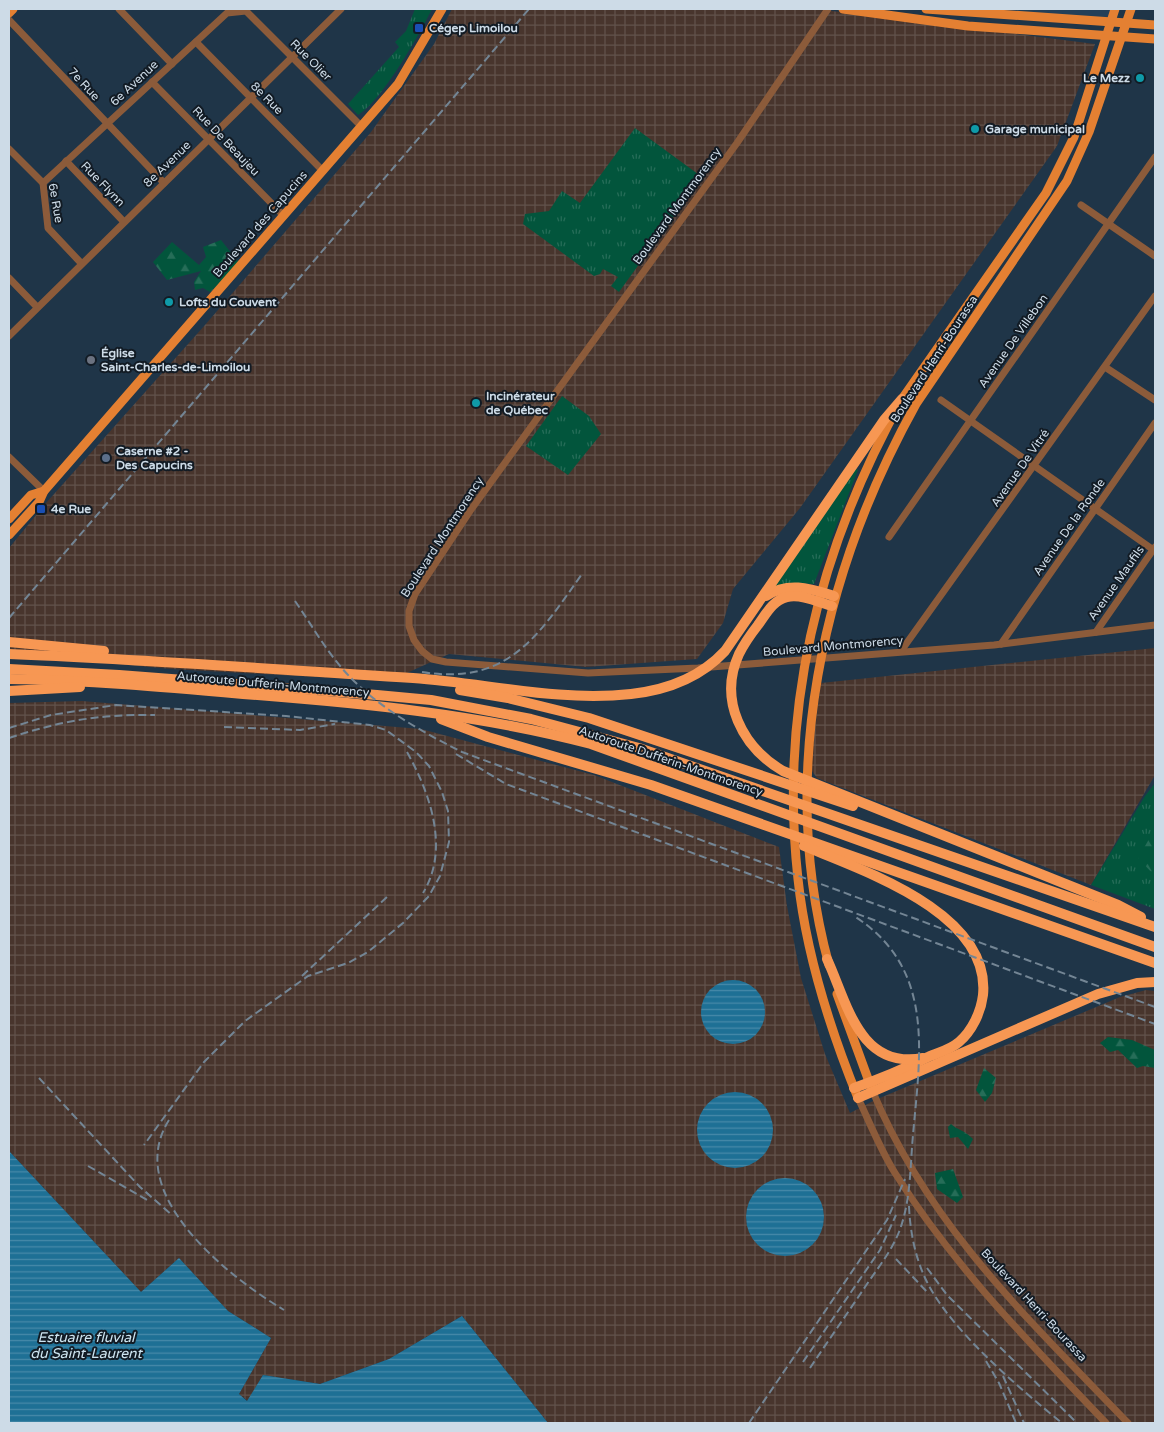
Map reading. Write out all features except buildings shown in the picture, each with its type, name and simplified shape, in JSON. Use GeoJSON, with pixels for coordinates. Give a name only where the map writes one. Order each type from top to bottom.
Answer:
{"type":"FeatureCollection","features":[{"type":"Feature","properties":{"kind":"highway"},"geometry":{"type":"LineString","coordinates":[[9,654],[172,661],[377,677],[414,678],[548,695],[599,695],[652,690],[692,677],[716,661],[735,639],[884,420],[902,399]]}},
{"type":"Feature","properties":{"kind":"highway"},"geometry":{"type":"LineString","coordinates":[[759,603],[775,590],[789,587],[833,601]]}},
{"type":"Feature","properties":{"kind":"highway"},"geometry":{"type":"LineString","coordinates":[[820,597],[786,597],[769,609],[744,644],[734,671],[732,700],[740,727],[757,752],[783,771],[1118,905],[1155,926]]}},
{"type":"Feature","properties":{"kind":"highway"},"geometry":{"type":"LineString","coordinates":[[9,642],[134,654],[172,661]]}},
{"type":"Feature","properties":{"kind":"highway","name":"Autoroute Dufferin-Montmorency"},"geometry":{"type":"LineString","coordinates":[[9,668],[431,700],[540,722],[660,756],[1155,926]]}},
{"type":"Feature","properties":{"kind":"highway"},"geometry":{"type":"LineString","coordinates":[[377,677],[508,698],[589,718],[938,834]]}},
{"type":"Feature","properties":{"kind":"highway","name":"Autoroute Dufferin-Montmorency"},"geometry":{"type":"LineString","coordinates":[[9,679],[125,684],[358,703],[481,719],[561,736],[591,744],[1155,947]]}},
{"type":"Feature","properties":{"kind":"highway"},"geometry":{"type":"LineString","coordinates":[[9,690],[125,684]]}},
{"type":"Feature","properties":{"kind":"highway"},"geometry":{"type":"LineString","coordinates":[[426,713],[488,737],[651,785],[1155,963]]}},
{"type":"Feature","properties":{"kind":"highway"},"geometry":{"type":"LineString","coordinates":[[723,811],[898,887],[929,906],[969,943],[979,966],[983,988],[978,1014],[966,1034],[946,1050],[871,1088],[856,1093]]}},
{"type":"Feature","properties":{"kind":"highway"},"geometry":{"type":"LineString","coordinates":[[827,959],[852,1022],[867,1042],[908,1068]]}},
{"type":"Feature","properties":{"kind":"highway"},"geometry":{"type":"LineString","coordinates":[[908,1068],[1098,994],[1130,985],[1155,982]]}},
{"type":"Feature","properties":{"kind":"main road"},"geometry":{"type":"LineString","coordinates":[[9,13],[13,9]]}},
{"type":"Feature","properties":{"kind":"main road","name":"Boulevard des Capucins"},"geometry":{"type":"LineString","coordinates":[[9,535],[39,502],[44,491],[398,84],[442,9]]}},
{"type":"Feature","properties":{"kind":"main road"},"geometry":{"type":"LineString","coordinates":[[843,9],[968,26],[1155,39]]}},
{"type":"Feature","properties":{"kind":"main road"},"geometry":{"type":"LineString","coordinates":[[926,9],[970,10],[1155,25]]}},
{"type":"Feature","properties":{"kind":"main road","name":"Boulevard Henri-Bourassa"},"geometry":{"type":"LineString","coordinates":[[856,1093],[823,996],[802,901],[795,836],[795,769],[800,700],[810,638],[820,597],[856,490],[902,399],[1046,193],[1074,137],[1115,9]]}},
{"type":"Feature","properties":{"kind":"main road","name":"Boulevard Henri-Bourassa"},"geometry":{"type":"LineString","coordinates":[[871,1088],[848,1028],[827,959],[817,909],[811,864],[808,788],[810,734],[823,640],[833,601],[865,510],[908,419],[1067,181],[1089,132],[1131,9]]}},
{"type":"Feature","properties":{"kind":"main road","name":"Boulevard des Capucins"},"geometry":{"type":"LineString","coordinates":[[9,519],[31,495],[44,491]]}},
{"type":"Feature","properties":{"kind":"street"},"geometry":{"type":"LineString","coordinates":[[119,9],[172,64]]}},
{"type":"Feature","properties":{"kind":"street","name":"8e Avenue"},"geometry":{"type":"LineString","coordinates":[[9,336],[341,9]]}},
{"type":"Feature","properties":{"kind":"street","name":"Boulevard Montmorency"},"geometry":{"type":"LineString","coordinates":[[828,9],[737,143],[470,511],[415,594],[410,603],[409,626],[414,640],[422,651],[432,659],[446,662],[564,672],[698,668],[1001,644],[1155,625]]}},
{"type":"Feature","properties":{"kind":"street","name":"6e Avenue"},"geometry":{"type":"LineString","coordinates":[[43,182],[228,12],[246,10]]}},
{"type":"Feature","properties":{"kind":"street","name":"Rue Olier"},"geometry":{"type":"LineString","coordinates":[[246,10],[361,126]]}},
{"type":"Feature","properties":{"kind":"street"},"geometry":{"type":"LineString","coordinates":[[968,26],[970,10]]}},
{"type":"Feature","properties":{"kind":"street","name":"7e Rue"},"geometry":{"type":"LineString","coordinates":[[9,20],[164,183]]}},
{"type":"Feature","properties":{"kind":"street","name":"8e Rue"},"geometry":{"type":"LineString","coordinates":[[196,42],[323,171]]}},
{"type":"Feature","properties":{"kind":"street","name":"Rue De Beaujeu"},"geometry":{"type":"LineString","coordinates":[[152,82],[284,216]]}},
{"type":"Feature","properties":{"kind":"street","name":"6e Rue"},"geometry":{"type":"LineString","coordinates":[[9,149],[43,182],[48,228],[81,263]]}},
{"type":"Feature","properties":{"kind":"street","name":"Avenue De Villebon"},"geometry":{"type":"LineString","coordinates":[[889,538],[1155,158]]}},
{"type":"Feature","properties":{"kind":"street","name":"Rue Flynn"},"geometry":{"type":"LineString","coordinates":[[66,161],[124,222]]}},
{"type":"Feature","properties":{"kind":"street"},"geometry":{"type":"LineString","coordinates":[[1081,205],[1155,256]]}},
{"type":"Feature","properties":{"kind":"street"},"geometry":{"type":"LineString","coordinates":[[9,278],[38,307]]}},
{"type":"Feature","properties":{"kind":"street","name":"Avenue De Vitré"},"geometry":{"type":"LineString","coordinates":[[902,651],[1155,296]]}},
{"type":"Feature","properties":{"kind":"street"},"geometry":{"type":"LineString","coordinates":[[1105,367],[1155,400]]}},
{"type":"Feature","properties":{"kind":"street"},"geometry":{"type":"LineString","coordinates":[[941,400],[1034,467],[1155,549]]}},
{"type":"Feature","properties":{"kind":"street","name":"Avenue De la Ronde"},"geometry":{"type":"LineString","coordinates":[[1001,644],[1155,423]]}},
{"type":"Feature","properties":{"kind":"street"},"geometry":{"type":"LineString","coordinates":[[10,461],[44,491]]}},
{"type":"Feature","properties":{"kind":"street","name":"Avenue Maufils"},"geometry":{"type":"LineString","coordinates":[[1096,632],[1155,549]]}},
{"type":"Feature","properties":{"kind":"street","name":"Boulevard Henri-Bourassa"},"geometry":{"type":"LineString","coordinates":[[871,1088],[890,1132],[914,1175],[938,1210],[1005,1295],[1128,1423]]}},
{"type":"Feature","properties":{"kind":"street","name":"Boulevard Henri-Bourassa"},"geometry":{"type":"LineString","coordinates":[[856,1093],[879,1144],[895,1172],[971,1278],[1106,1423]]}},
{"type":"Feature","properties":{"kind":"shaded area"},"geometry":{"type":"Polygon","coordinates":[[[452,9],[816,9],[1095,44],[1057,146],[800,508],[733,589],[723,623],[697,659],[586,667],[449,654],[389,681],[171,669],[9,654],[9,548],[46,503],[205,325],[371,132],[434,44],[452,9]]]}},
{"type":"Feature","properties":{"kind":"shaded area"},"geometry":{"type":"Polygon","coordinates":[[[989,9],[1116,9],[1111,22],[986,13],[989,9]]]}},
{"type":"Feature","properties":{"kind":"shaded area"},"geometry":{"type":"Polygon","coordinates":[[[1155,648],[1155,775],[1091,885],[817,778],[810,768],[821,683],[1155,648]]]}},
{"type":"Feature","properties":{"kind":"shaded area"},"geometry":{"type":"Polygon","coordinates":[[[82,701],[421,729],[594,775],[779,847],[787,906],[801,978],[825,1054],[850,1113],[875,1100],[1120,997],[1146,990],[1155,991],[1155,1423],[548,1423],[462,1316],[389,1359],[320,1384],[263,1375],[248,1401],[239,1394],[271,1338],[228,1311],[179,1258],[141,1292],[9,1151],[9,703],[82,701]]]}},
{"type":"Feature","properties":{"kind":"green space"},"geometry":{"type":"Polygon","coordinates":[[[415,9],[432,9],[389,82],[368,107],[358,115],[348,104],[399,47],[395,42],[406,31],[415,9]]]}},
{"type":"Feature","properties":{"kind":"green space"},"geometry":{"type":"Polygon","coordinates":[[[635,128],[702,177],[619,292],[611,286],[618,277],[603,269],[600,274],[594,276],[523,224],[525,214],[549,211],[562,191],[580,203],[635,128]]]}},
{"type":"Feature","properties":{"kind":"green space"},"geometry":{"type":"Polygon","coordinates":[[[221,240],[240,264],[210,292],[203,288],[195,290],[194,282],[201,271],[167,280],[153,262],[172,242],[199,265],[206,257],[203,247],[221,240]]]}},
{"type":"Feature","properties":{"kind":"green space"},"geometry":{"type":"Polygon","coordinates":[[[562,396],[589,416],[601,434],[568,475],[526,446],[562,396]]]}},
{"type":"Feature","properties":{"kind":"green space"},"geometry":{"type":"Polygon","coordinates":[[[854,468],[858,470],[814,584],[796,583],[776,587],[773,584],[854,468]]]}},
{"type":"Feature","properties":{"kind":"green space"},"geometry":{"type":"Polygon","coordinates":[[[1155,783],[1155,909],[1091,885],[1145,796],[1155,783]]]}},
{"type":"Feature","properties":{"kind":"green space"},"geometry":{"type":"Polygon","coordinates":[[[1155,829],[1155,876],[1138,858],[1155,829]]]}},
{"type":"Feature","properties":{"kind":"green space"},"geometry":{"type":"Polygon","coordinates":[[[1108,1037],[1132,1040],[1155,1050],[1155,1068],[1143,1066],[1137,1068],[1118,1050],[1110,1052],[1100,1043],[1108,1037]]]}},
{"type":"Feature","properties":{"kind":"green space"},"geometry":{"type":"Polygon","coordinates":[[[984,1068],[996,1078],[992,1093],[985,1102],[976,1090],[984,1068]]]}},
{"type":"Feature","properties":{"kind":"green space"},"geometry":{"type":"Polygon","coordinates":[[[951,1124],[973,1139],[968,1149],[958,1137],[950,1138],[948,1127],[951,1124]]]}},
{"type":"Feature","properties":{"kind":"green space"},"geometry":{"type":"Polygon","coordinates":[[[953,1169],[963,1197],[957,1203],[937,1189],[935,1173],[953,1169]]]}},
{"type":"Feature","properties":{"kind":"water"},"geometry":{"type":"Polygon","coordinates":[[[733,980],[745,982],[756,989],[763,1000],[765,1012],[763,1024],[756,1035],[745,1042],[733,1044],[721,1042],[710,1035],[703,1024],[701,1012],[703,1000],[710,989],[721,982],[733,980]]]}},
{"type":"Feature","properties":{"kind":"water"},"geometry":{"type":"Polygon","coordinates":[[[728,1092],[742,1092],[756,1098],[767,1109],[773,1123],[770,1145],[762,1157],[742,1168],[728,1168],[714,1162],[703,1151],[697,1137],[697,1123],[703,1109],[714,1098],[728,1092]]]}},
{"type":"Feature","properties":{"kind":"water","name":"Estuaire fluvial du Saint-Laurent"},"geometry":{"type":"Polygon","coordinates":[[[9,1151],[141,1292],[179,1258],[228,1311],[271,1338],[239,1394],[247,1401],[263,1375],[320,1384],[389,1359],[462,1316],[548,1423],[9,1423],[9,1151]]]}},
{"type":"Feature","properties":{"kind":"water"},"geometry":{"type":"Polygon","coordinates":[[[785,1178],[800,1181],[813,1189],[821,1202],[824,1217],[821,1232],[813,1245],[800,1253],[785,1256],[770,1253],[757,1245],[749,1232],[746,1217],[749,1202],[757,1189],[770,1181],[785,1178]]]}},
{"type":"Feature","properties":{"kind":"railway"},"geometry":{"type":"LineString","coordinates":[[9,618],[529,9]]}},
{"type":"Feature","properties":{"kind":"railway"},"geometry":{"type":"LineString","coordinates":[[422,672],[452,674],[477,671],[499,663],[518,652],[551,617],[582,574]]}},
{"type":"Feature","properties":{"kind":"railway"},"geometry":{"type":"LineString","coordinates":[[295,601],[336,660],[363,689],[404,720],[462,752],[1155,1007]]}},
{"type":"Feature","properties":{"kind":"railway"},"geometry":{"type":"LineString","coordinates":[[9,728],[51,715],[116,705],[286,716],[370,725],[386,730],[416,752],[429,766],[442,792],[448,811],[449,842],[440,876],[429,896],[403,923],[368,952],[348,963],[308,976],[245,1021],[204,1062],[144,1145]]}},
{"type":"Feature","properties":{"kind":"railway"},"geometry":{"type":"LineString","coordinates":[[9,738],[63,723],[99,717],[155,715]]}},
{"type":"Feature","properties":{"kind":"railway"},"geometry":{"type":"LineString","coordinates":[[224,727],[300,730],[335,724]]}},
{"type":"Feature","properties":{"kind":"railway"},"geometry":{"type":"LineString","coordinates":[[407,752],[423,785],[434,821],[435,858],[431,876],[423,893]]}},
{"type":"Feature","properties":{"kind":"railway"},"geometry":{"type":"LineString","coordinates":[[456,754],[506,784],[1155,1024]]}},
{"type":"Feature","properties":{"kind":"railway"},"geometry":{"type":"LineString","coordinates":[[302,976],[388,896]]}},
{"type":"Feature","properties":{"kind":"railway"},"geometry":{"type":"LineString","coordinates":[[810,1368],[892,1246],[903,1220],[909,1184],[918,1074],[919,1044],[917,1015],[911,987],[899,961],[880,937],[854,916]]}},
{"type":"Feature","properties":{"kind":"railway"},"geometry":{"type":"LineString","coordinates":[[39,1078],[140,1187],[172,1215]]}},
{"type":"Feature","properties":{"kind":"railway"},"geometry":{"type":"LineString","coordinates":[[169,1120],[158,1148],[159,1176],[170,1204],[188,1230],[211,1255],[236,1277],[284,1310]]}},
{"type":"Feature","properties":{"kind":"railway"},"geometry":{"type":"LineString","coordinates":[[88,1166],[149,1201]]}},
{"type":"Feature","properties":{"kind":"railway"},"geometry":{"type":"LineString","coordinates":[[749,1423],[887,1220],[905,1179]]}},
{"type":"Feature","properties":{"kind":"railway"},"geometry":{"type":"LineString","coordinates":[[909,1206],[912,1234],[922,1271],[937,1299],[951,1319],[1006,1376],[1062,1423]]}},
{"type":"Feature","properties":{"kind":"railway"},"geometry":{"type":"LineString","coordinates":[[803,1362],[880,1250],[896,1215]]}},
{"type":"Feature","properties":{"kind":"railway"},"geometry":{"type":"LineString","coordinates":[[896,1259],[929,1294]]}},
{"type":"Feature","properties":{"kind":"railway"},"geometry":{"type":"LineString","coordinates":[[927,1268],[947,1295],[1077,1423]]}},
{"type":"Feature","properties":{"kind":"railway"},"geometry":{"type":"LineString","coordinates":[[986,1361],[999,1383],[1016,1423]]}},
{"type":"Feature","properties":{"kind":"railway"},"geometry":{"type":"LineString","coordinates":[[1003,1376],[1024,1423]]}},
{"type":"Feature","properties":{"kind":"place","name":"Cégep Limoilou"},"geometry":{"type":"Point","coordinates":[419,28]}},
{"type":"Feature","properties":{"kind":"place","name":"Le Mezz"},"geometry":{"type":"Point","coordinates":[1140,78]}},
{"type":"Feature","properties":{"kind":"place","name":"Garage municipal"},"geometry":{"type":"Point","coordinates":[975,129]}},
{"type":"Feature","properties":{"kind":"place","name":"Lofts du Couvent"},"geometry":{"type":"Point","coordinates":[169,302]}},
{"type":"Feature","properties":{"kind":"place","name":"Église Saint-Charles-de-Limoilou"},"geometry":{"type":"Point","coordinates":[91,360]}},
{"type":"Feature","properties":{"kind":"place","name":"Incinérateur de Québec"},"geometry":{"type":"Point","coordinates":[476,403]}},
{"type":"Feature","properties":{"kind":"place","name":"Caserne #2 - Des Capucins"},"geometry":{"type":"Point","coordinates":[106,458]}},
{"type":"Feature","properties":{"kind":"place","name":"4e Rue"},"geometry":{"type":"Point","coordinates":[41,509]}}]}
